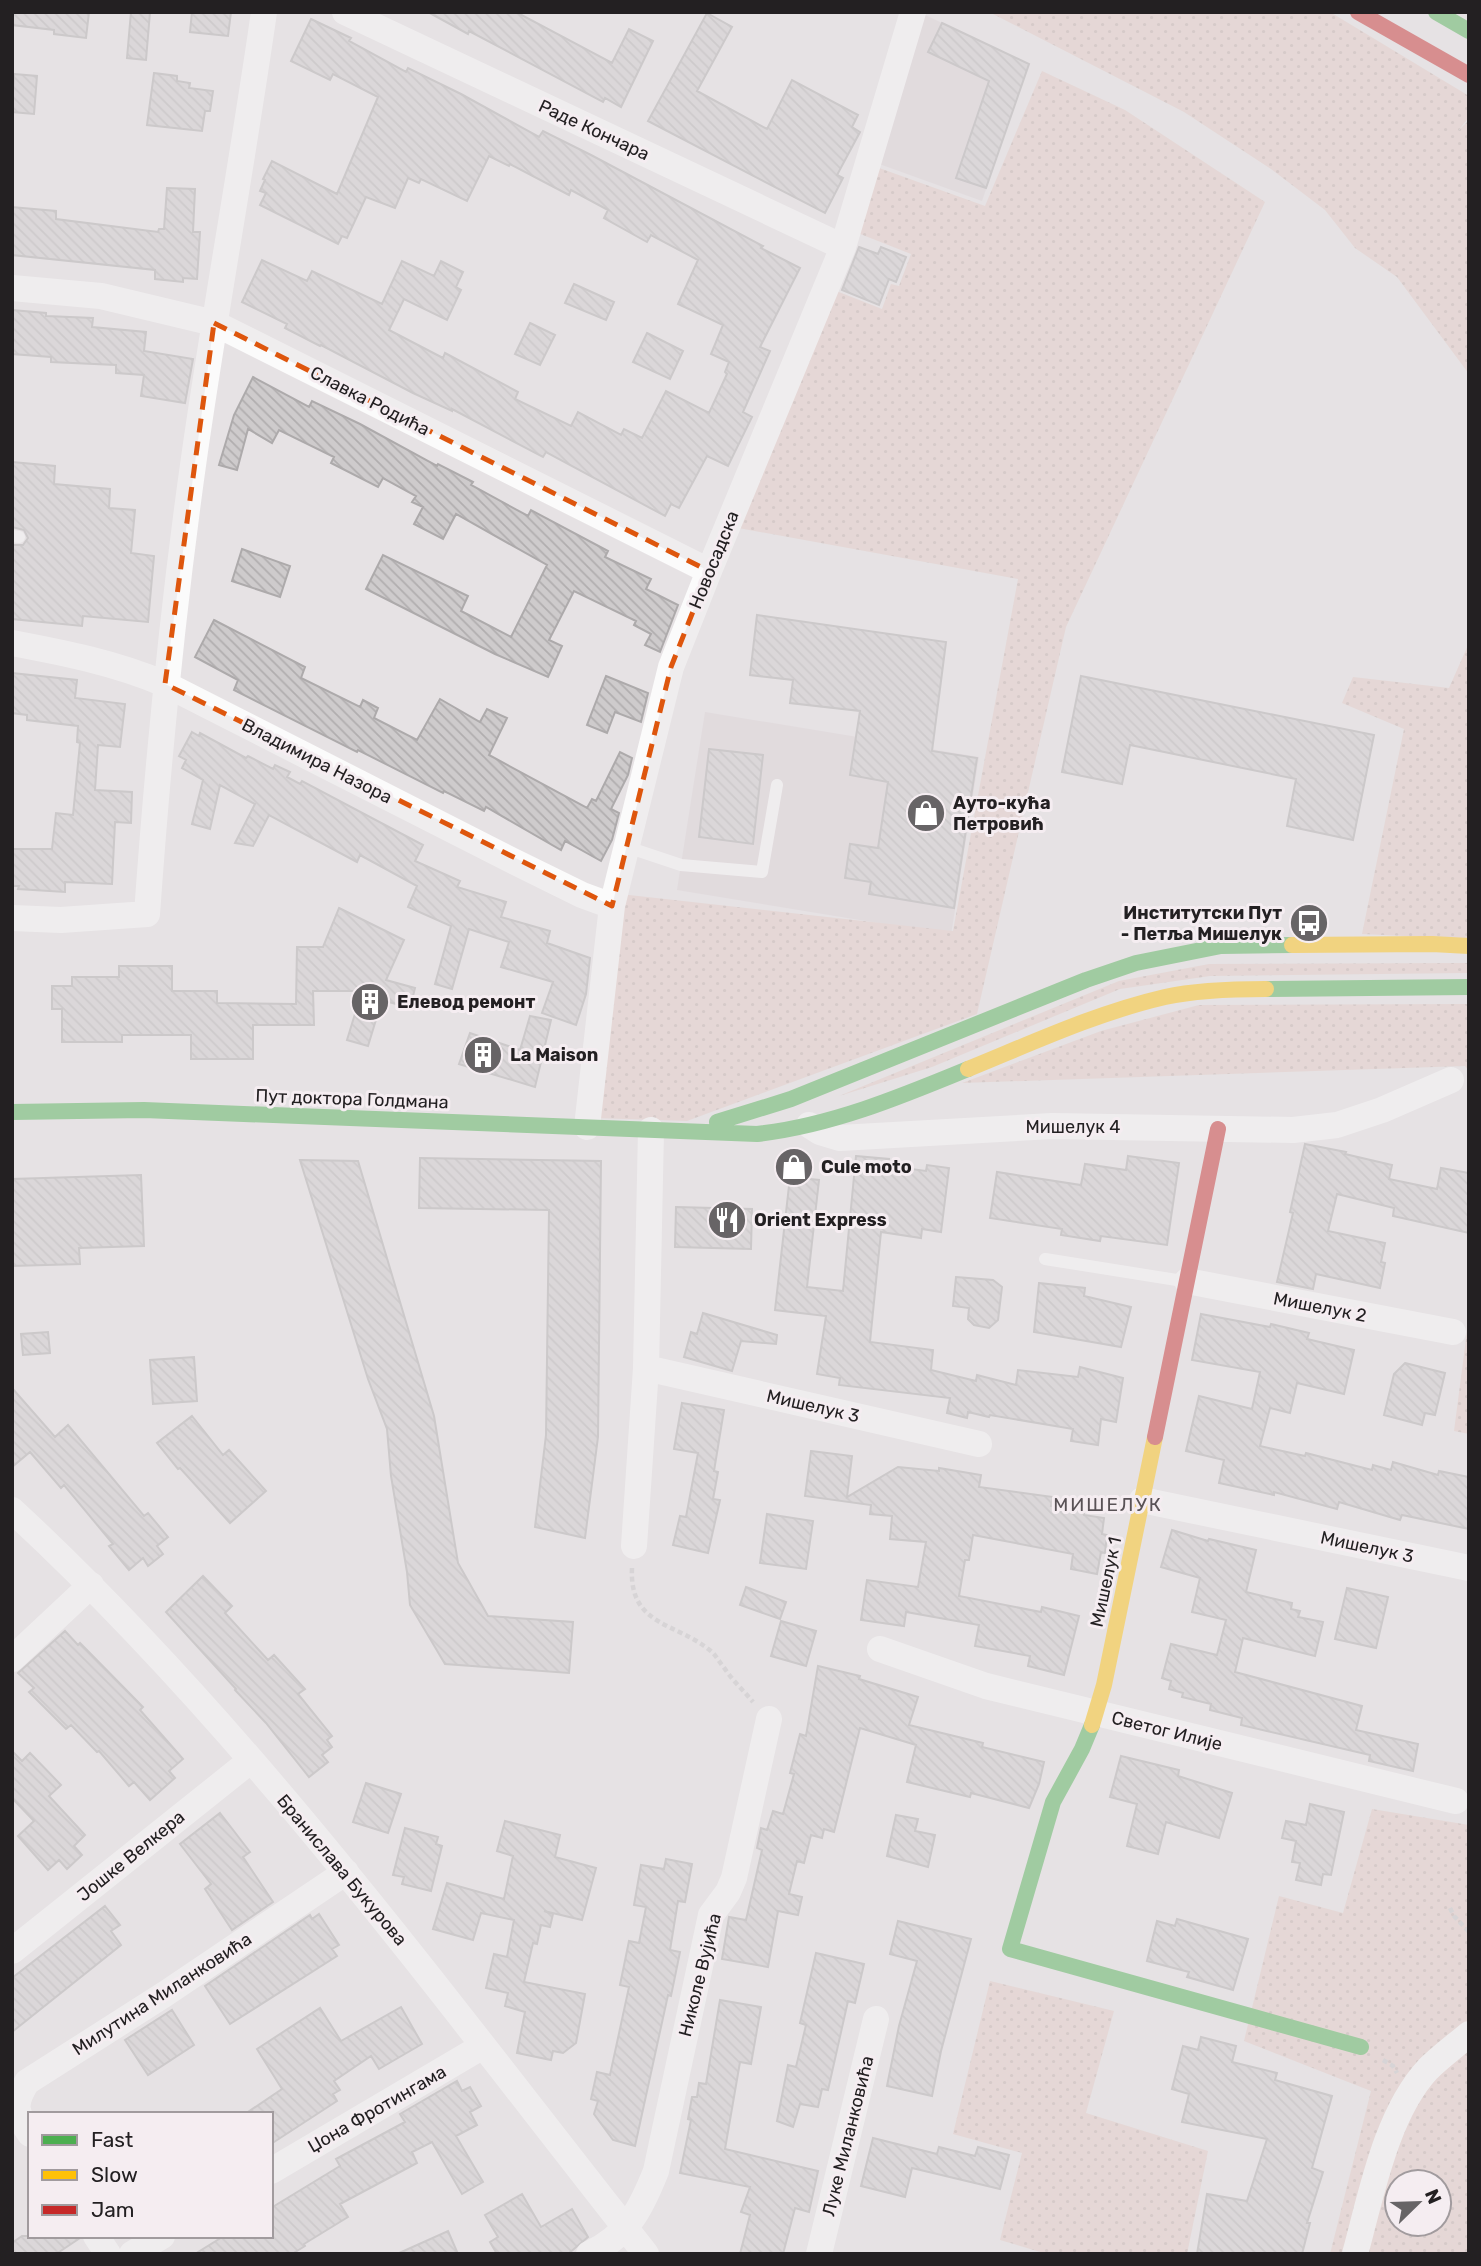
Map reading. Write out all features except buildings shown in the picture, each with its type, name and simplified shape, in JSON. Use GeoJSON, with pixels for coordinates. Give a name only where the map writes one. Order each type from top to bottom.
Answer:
{"type":"FeatureCollection","features":[{"type":"Feature","properties":{"kind":"street"},"geometry":{"type":"LineString","coordinates":[[12,918],[61,920],[147,914],[165,684],[194,453],[246,142],[264,12]]}},
{"type":"Feature","properties":{"kind":"street","name":"Раде Кончара"},"geometry":{"type":"LineString","coordinates":[[345,12],[843,247]]}},
{"type":"Feature","properties":{"kind":"street","name":"Новосадска"},"geometry":{"type":"LineString","coordinates":[[587,1127],[612,906],[671,667],[843,247],[913,12]]}},
{"type":"Feature","properties":{"kind":"street"},"geometry":{"type":"LineString","coordinates":[[1358,12],[1469,75]]}},
{"type":"Feature","properties":{"kind":"street"},"geometry":{"type":"LineString","coordinates":[[1436,12],[1469,30]]}},
{"type":"Feature","properties":{"kind":"street","name":"Славка Родића"},"geometry":{"type":"LineString","coordinates":[[12,288],[101,296],[157,307],[214,323],[709,571]]}},
{"type":"Feature","properties":{"kind":"street","name":"Владимира Назора"},"geometry":{"type":"LineString","coordinates":[[12,643],[90,658],[165,684],[510,860],[582,895],[612,906]]}},
{"type":"Feature","properties":{"kind":"street"},"geometry":{"type":"LineString","coordinates":[[690,1130],[792,1099],[1086,980],[1147,960],[1221,946],[1469,946]]}},
{"type":"Feature","properties":{"kind":"street"},"geometry":{"type":"LineString","coordinates":[[690,1130],[757,1134],[839,1117],[948,1077],[1093,1018],[1166,997],[1238,989],[1469,987]]}},
{"type":"Feature","properties":{"kind":"street","name":"Мишелук 4"},"geometry":{"type":"LineString","coordinates":[[809,1125],[820,1132],[840,1138],[1040,1126],[1293,1130],[1337,1125],[1382,1110],[1451,1080]]}},
{"type":"Feature","properties":{"kind":"street"},"geometry":{"type":"LineString","coordinates":[[53,1128],[121,1110]]}},
{"type":"Feature","properties":{"kind":"street","name":"Пут доктора Голдмана"},"geometry":{"type":"LineString","coordinates":[[12,1112],[121,1110],[690,1130]]}},
{"type":"Feature","properties":{"kind":"street","name":"Мишелук 1"},"geometry":{"type":"LineString","coordinates":[[1218,1129],[1104,1685],[1082,1749],[1053,1802],[1010,1949],[1362,2047]]}},
{"type":"Feature","properties":{"kind":"street"},"geometry":{"type":"LineString","coordinates":[[634,1546],[646,1368],[651,1130]]}},
{"type":"Feature","properties":{"kind":"street","name":"Мишелук 2"},"geometry":{"type":"LineString","coordinates":[[1187,1281],[1453,1332]]}},
{"type":"Feature","properties":{"kind":"street","name":"Мишелук 3"},"geometry":{"type":"LineString","coordinates":[[646,1368],[979,1444]]}},
{"type":"Feature","properties":{"kind":"street","name":"Мишелук 3"},"geometry":{"type":"LineString","coordinates":[[1142,1500],[1469,1568]]}},
{"type":"Feature","properties":{"kind":"street","name":"Бранислава Букурова"},"geometry":{"type":"LineString","coordinates":[[12,1510],[92,1585],[346,1872],[646,2254]]}},
{"type":"Feature","properties":{"kind":"street"},"geometry":{"type":"LineString","coordinates":[[12,1659],[92,1585]]}},
{"type":"Feature","properties":{"kind":"street","name":"Светог Илије"},"geometry":{"type":"LineString","coordinates":[[880,1649],[986,1686],[1456,1801]]}},
{"type":"Feature","properties":{"kind":"street","name":"Николе Вујића"},"geometry":{"type":"LineString","coordinates":[[589,2254],[602,2248],[626,2229],[645,2201],[656,2171],[711,1915],[728,1892],[734,1878],[769,1719]]}},
{"type":"Feature","properties":{"kind":"street","name":"Јошке Велкера"},"geometry":{"type":"LineString","coordinates":[[12,1951],[250,1761]]}},
{"type":"Feature","properties":{"kind":"street","name":"Милутина Миланковића"},"geometry":{"type":"LineString","coordinates":[[28,2131],[19,2118],[17,2099],[27,2081],[165,1994],[346,1872]]}},
{"type":"Feature","properties":{"kind":"street","name":"Луке Миланковића"},"geometry":{"type":"LineString","coordinates":[[819,2254],[876,2019]]}},
{"type":"Feature","properties":{"kind":"street"},"geometry":{"type":"LineString","coordinates":[[1355,2254],[1385,2146],[1409,2095],[1427,2070],[1469,2034]]}},
{"type":"Feature","properties":{"kind":"street","name":"Џона Фротингама"},"geometry":{"type":"LineString","coordinates":[[273,2170],[483,2046]]}},
{"type":"Feature","properties":{"kind":"street"},"geometry":{"type":"LineString","coordinates":[[97,2238],[108,2254]]}},
{"type":"Feature","properties":{"kind":"street"},"geometry":{"type":"LineString","coordinates":[[132,2254],[159,2238]]}},
{"type":"Feature","properties":{"kind":"lane"},"geometry":{"type":"LineString","coordinates":[[626,847],[681,865],[762,872],[777,785]]}},
{"type":"Feature","properties":{"kind":"lane"},"geometry":{"type":"LineString","coordinates":[[1045,1259],[1187,1281]]}},
{"type":"Feature","properties":{"kind":"path"},"geometry":{"type":"LineString","coordinates":[[634,1546],[633,1589],[636,1600],[657,1621],[710,1650],[769,1719]]}},
{"type":"Feature","properties":{"kind":"path"},"geometry":{"type":"LineString","coordinates":[[1450,1908],[1469,1932]]}},
{"type":"Feature","properties":{"kind":"path"},"geometry":{"type":"LineString","coordinates":[[1362,2047],[1393,2067],[1409,2095]]}},
{"type":"Feature","properties":{"kind":"highlighted area"},"geometry":{"type":"Polygon","coordinates":[[[214,323],[709,571],[671,667],[612,906],[165,684],[214,323]]]}},
{"type":"Feature","properties":{"kind":"shaded area"},"geometry":{"type":"Polygon","coordinates":[[[989,12],[1330,12],[1469,96],[1469,117],[1458,131],[1469,120],[1469,374],[1397,277],[1355,248],[1325,210],[1271,169],[1184,112],[989,12]]]}},
{"type":"Feature","properties":{"kind":"shaded area"},"geometry":{"type":"Polygon","coordinates":[[[923,14],[1029,64],[982,201],[871,161],[923,14]]]}},
{"type":"Feature","properties":{"kind":"shaded area"},"geometry":{"type":"Polygon","coordinates":[[[1042,71],[1125,110],[1265,202],[1066,627],[977,1014],[687,1121],[595,1118],[620,894],[953,931],[1018,579],[722,525],[821,285],[882,309],[891,284],[899,286],[911,254],[845,228],[868,164],[985,206],[1042,71]]]}},
{"type":"Feature","properties":{"kind":"shaded area"},"geometry":{"type":"Polygon","coordinates":[[[1469,643],[1469,939],[1362,934],[1404,729],[1342,703],[1353,677],[1449,688],[1469,643]]]}},
{"type":"Feature","properties":{"kind":"shaded area"},"geometry":{"type":"Polygon","coordinates":[[[705,712],[979,757],[951,935],[677,890],[705,712]]]}},
{"type":"Feature","properties":{"kind":"shaded area"},"geometry":{"type":"Polygon","coordinates":[[[1469,963],[1469,973],[1210,976],[1120,989],[932,1067],[839,1096],[1119,981],[1209,964],[1469,963]]]}},
{"type":"Feature","properties":{"kind":"shaded area"},"geometry":{"type":"Polygon","coordinates":[[[1469,1004],[1469,1071],[1465,1066],[962,1083],[1101,1031],[1199,1005],[1469,1004]]]}},
{"type":"Feature","properties":{"kind":"shaded area"},"geometry":{"type":"Polygon","coordinates":[[[1469,1316],[1469,1434],[1454,1431],[1469,1316]]]}},
{"type":"Feature","properties":{"kind":"shaded area"},"geometry":{"type":"Polygon","coordinates":[[[1372,1809],[1469,1825],[1469,2254],[1330,2254],[1371,2091],[1244,2041],[1279,1896],[1343,1913],[1372,1809]]]}},
{"type":"Feature","properties":{"kind":"shaded area"},"geometry":{"type":"Polygon","coordinates":[[[990,1981],[1114,2011],[1086,2113],[1208,2151],[1187,2254],[1047,2254],[1000,2240],[1022,2153],[953,2134],[990,1981]]]}},
{"type":"Feature","properties":{"kind":"traffic: fast"},"geometry":{"type":"LineString","coordinates":[[1436,12],[1469,31]]}},
{"type":"Feature","properties":{"kind":"traffic: fast"},"geometry":{"type":"LineString","coordinates":[[717,1122],[791,1099],[1086,980],[1136,963],[1221,946],[1292,945]]}},
{"type":"Feature","properties":{"kind":"traffic: fast"},"geometry":{"type":"LineString","coordinates":[[1266,989],[1469,987]]}},
{"type":"Feature","properties":{"kind":"traffic: fast"},"geometry":{"type":"LineString","coordinates":[[12,1112],[144,1110],[757,1134],[838,1117],[891,1100],[968,1069]]}},
{"type":"Feature","properties":{"kind":"traffic: fast"},"geometry":{"type":"LineString","coordinates":[[1092,1725],[1053,1802],[1010,1949],[1361,2047]]}},
{"type":"Feature","properties":{"kind":"traffic: slow"},"geometry":{"type":"LineString","coordinates":[[1292,945],[1469,946]]}},
{"type":"Feature","properties":{"kind":"traffic: slow"},"geometry":{"type":"LineString","coordinates":[[968,1069],[1114,1011],[1165,997],[1266,989]]}},
{"type":"Feature","properties":{"kind":"traffic: slow"},"geometry":{"type":"LineString","coordinates":[[1092,1725],[1104,1685],[1155,1437]]}},
{"type":"Feature","properties":{"kind":"traffic: jam"},"geometry":{"type":"LineString","coordinates":[[1358,12],[1469,75]]}},
{"type":"Feature","properties":{"kind":"traffic: jam"},"geometry":{"type":"LineString","coordinates":[[1155,1437],[1218,1129]]}},
{"type":"Feature","properties":{"kind":"place","name":"Ауто-кућа Петровић"},"geometry":{"type":"Point","coordinates":[926,813]}},
{"type":"Feature","properties":{"kind":"place","name":"Институтски Пут - Петља Мишелук"},"geometry":{"type":"Point","coordinates":[1309,923]}},
{"type":"Feature","properties":{"kind":"place","name":"Елевод ремонт"},"geometry":{"type":"Point","coordinates":[370,1002]}},
{"type":"Feature","properties":{"kind":"place","name":"La Maison"},"geometry":{"type":"Point","coordinates":[483,1055]}},
{"type":"Feature","properties":{"kind":"place","name":"Cule moto"},"geometry":{"type":"Point","coordinates":[794,1167]}},
{"type":"Feature","properties":{"kind":"place","name":"Orient Express"},"geometry":{"type":"Point","coordinates":[727,1220]}},
{"type":"Feature","properties":{"kind":"district","name":"МИШЕЛУК"},"geometry":{"type":"Point","coordinates":[1108,1504]}}]}
